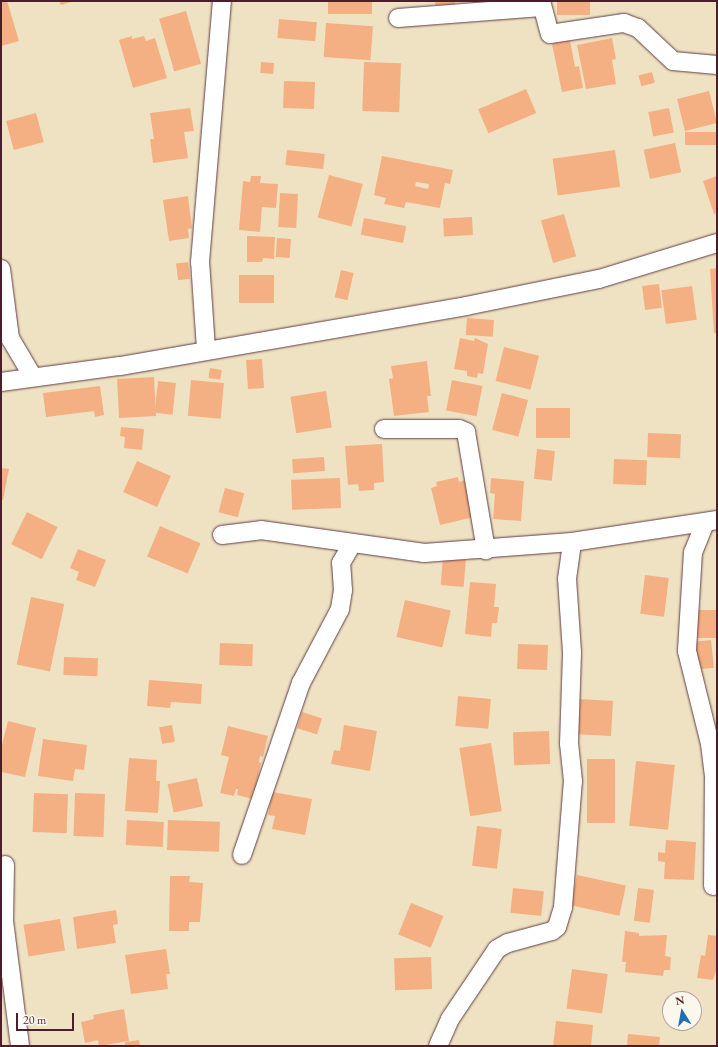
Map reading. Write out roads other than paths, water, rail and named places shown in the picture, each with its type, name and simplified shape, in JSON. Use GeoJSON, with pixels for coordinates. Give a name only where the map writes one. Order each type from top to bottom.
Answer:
{"type":"FeatureCollection","features":[{"type":"Feature","properties":{"kind":"street"},"geometry":{"type":"LineString","coordinates":[[206,349],[200,262],[222,1]]}},
{"type":"Feature","properties":{"kind":"street"},"geometry":{"type":"LineString","coordinates":[[398,18],[542,4],[550,34],[624,24],[638,28],[673,61],[717,65]]}},
{"type":"Feature","properties":{"kind":"street"},"geometry":{"type":"LineString","coordinates":[[1,382],[120,366],[206,349],[466,306],[600,279],[717,244]]}},
{"type":"Feature","properties":{"kind":"street"},"geometry":{"type":"LineString","coordinates":[[1,269],[10,338],[32,377]]}},
{"type":"Feature","properties":{"kind":"street"},"geometry":{"type":"LineString","coordinates":[[384,429],[459,429],[466,432],[486,550]]}},
{"type":"Feature","properties":{"kind":"street"},"geometry":{"type":"LineString","coordinates":[[222,535],[261,530],[424,553],[486,550],[572,542],[711,522]]}},
{"type":"Feature","properties":{"kind":"street"},"geometry":{"type":"LineString","coordinates":[[711,522],[693,552],[686,651],[712,735],[714,775],[713,886]]}},
{"type":"Feature","properties":{"kind":"street"},"geometry":{"type":"LineString","coordinates":[[438,1046],[450,1019],[498,949],[508,943],[552,932],[557,927],[563,906],[573,781],[569,744],[572,652],[567,578],[572,542]]}},
{"type":"Feature","properties":{"kind":"street"},"geometry":{"type":"LineString","coordinates":[[242,855],[301,683],[340,609],[343,590],[341,563],[352,544]]}},
{"type":"Feature","properties":{"kind":"street"},"geometry":{"type":"LineString","coordinates":[[5,865],[4,920],[20,1046]]}}]}
